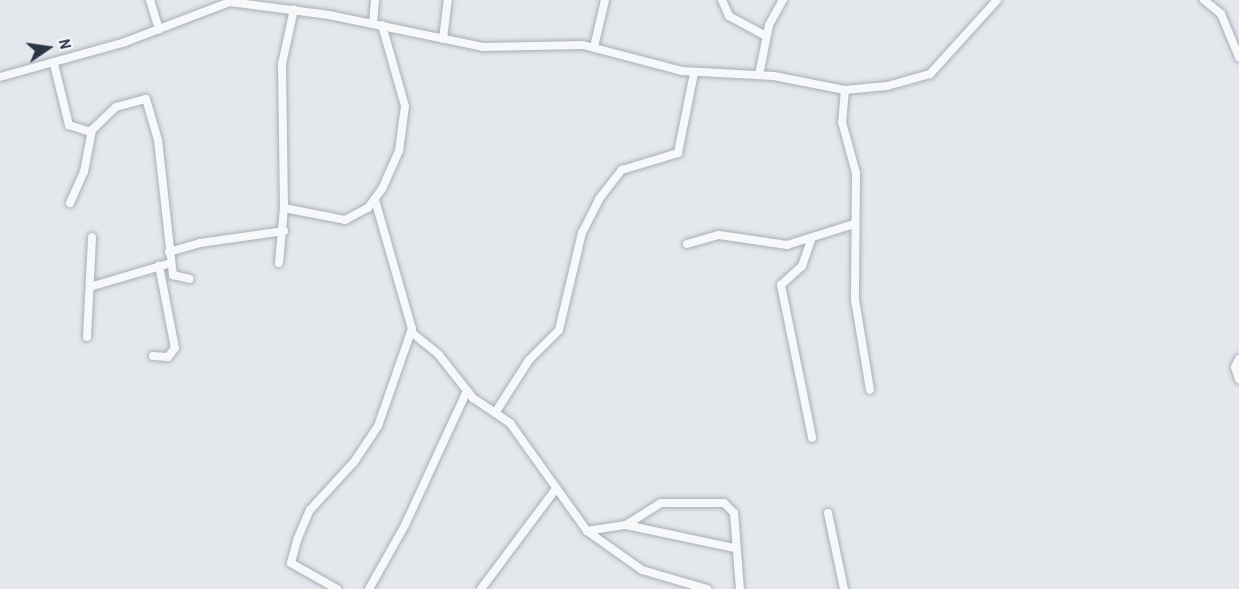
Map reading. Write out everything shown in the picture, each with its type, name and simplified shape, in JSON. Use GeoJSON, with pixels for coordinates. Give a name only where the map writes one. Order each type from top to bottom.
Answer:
{"type":"FeatureCollection","features":[{"type":"Feature","properties":{"kind":"street"},"geometry":{"type":"LineString","coordinates":[[150,0],[159,30]]}},
{"type":"Feature","properties":{"kind":"street"},"geometry":{"type":"LineString","coordinates":[[373,23],[375,0]]}},
{"type":"Feature","properties":{"kind":"street"},"geometry":{"type":"LineString","coordinates":[[443,39],[448,0]]}},
{"type":"Feature","properties":{"kind":"street"},"geometry":{"type":"LineString","coordinates":[[594,47],[605,0]]}},
{"type":"Feature","properties":{"kind":"street"},"geometry":{"type":"LineString","coordinates":[[722,0],[729,16],[766,36]]}},
{"type":"Feature","properties":{"kind":"street"},"geometry":{"type":"LineString","coordinates":[[759,75],[766,36],[783,0]]}},
{"type":"Feature","properties":{"kind":"street"},"geometry":{"type":"LineString","coordinates":[[0,77],[54,64],[159,30],[227,1],[294,9],[373,23],[485,47],[556,43],[594,47],[694,73],[759,75],[845,90],[887,86],[930,74],[997,0]]}},
{"type":"Feature","properties":{"kind":"street"},"geometry":{"type":"LineString","coordinates":[[1204,0],[1220,12],[1239,57]]}},
{"type":"Feature","properties":{"kind":"street"},"geometry":{"type":"LineString","coordinates":[[279,263],[284,231],[282,64],[294,9]]}},
{"type":"Feature","properties":{"kind":"street"},"geometry":{"type":"LineString","coordinates":[[284,208],[340,220],[375,200],[399,151],[405,114],[402,84],[382,25]]}},
{"type":"Feature","properties":{"kind":"street"},"geometry":{"type":"LineString","coordinates":[[54,64],[69,125],[92,132]]}},
{"type":"Feature","properties":{"kind":"street"},"geometry":{"type":"LineString","coordinates":[[495,414],[529,360],[558,333],[582,233],[599,199],[623,169],[678,153],[694,73]]}},
{"type":"Feature","properties":{"kind":"street"},"geometry":{"type":"LineString","coordinates":[[845,90],[841,118],[855,167],[855,300],[870,390]]}},
{"type":"Feature","properties":{"kind":"street"},"geometry":{"type":"LineString","coordinates":[[70,203],[85,170],[92,132],[116,107],[139,98],[148,102],[158,140],[171,262],[175,277],[190,279]]}},
{"type":"Feature","properties":{"kind":"street"},"geometry":{"type":"LineString","coordinates":[[375,200],[411,332],[443,360],[467,392],[514,429],[586,531],[642,570],[707,589]]}},
{"type":"Feature","properties":{"kind":"street"},"geometry":{"type":"LineString","coordinates":[[687,244],[717,235],[777,245],[811,240],[854,224]]}},
{"type":"Feature","properties":{"kind":"street"},"geometry":{"type":"LineString","coordinates":[[169,252],[200,243],[284,231]]}},
{"type":"Feature","properties":{"kind":"street"},"geometry":{"type":"LineString","coordinates":[[87,337],[93,286],[92,237]]}},
{"type":"Feature","properties":{"kind":"street"},"geometry":{"type":"LineString","coordinates":[[811,240],[802,266],[781,285],[812,438]]}},
{"type":"Feature","properties":{"kind":"street"},"geometry":{"type":"LineString","coordinates":[[93,286],[171,262]]}},
{"type":"Feature","properties":{"kind":"street"},"geometry":{"type":"LineString","coordinates":[[153,356],[168,357],[175,348],[159,266]]}},
{"type":"Feature","properties":{"kind":"street"},"geometry":{"type":"LineString","coordinates":[[337,589],[291,563],[297,540],[310,510],[354,462],[378,426],[411,332]]}},
{"type":"Feature","properties":{"kind":"street"},"geometry":{"type":"LineString","coordinates":[[1239,359],[1235,368],[1239,379]]}},
{"type":"Feature","properties":{"kind":"street"},"geometry":{"type":"LineString","coordinates":[[369,589],[405,525],[467,392]]}},
{"type":"Feature","properties":{"kind":"street"},"geometry":{"type":"LineString","coordinates":[[481,589],[555,490]]}},
{"type":"Feature","properties":{"kind":"street"},"geometry":{"type":"LineString","coordinates":[[626,525],[661,503],[724,503],[734,513],[734,548],[740,589]]}},
{"type":"Feature","properties":{"kind":"street"},"geometry":{"type":"LineString","coordinates":[[828,513],[844,589]]}},
{"type":"Feature","properties":{"kind":"street"},"geometry":{"type":"LineString","coordinates":[[586,531],[626,525],[734,548]]}}]}
